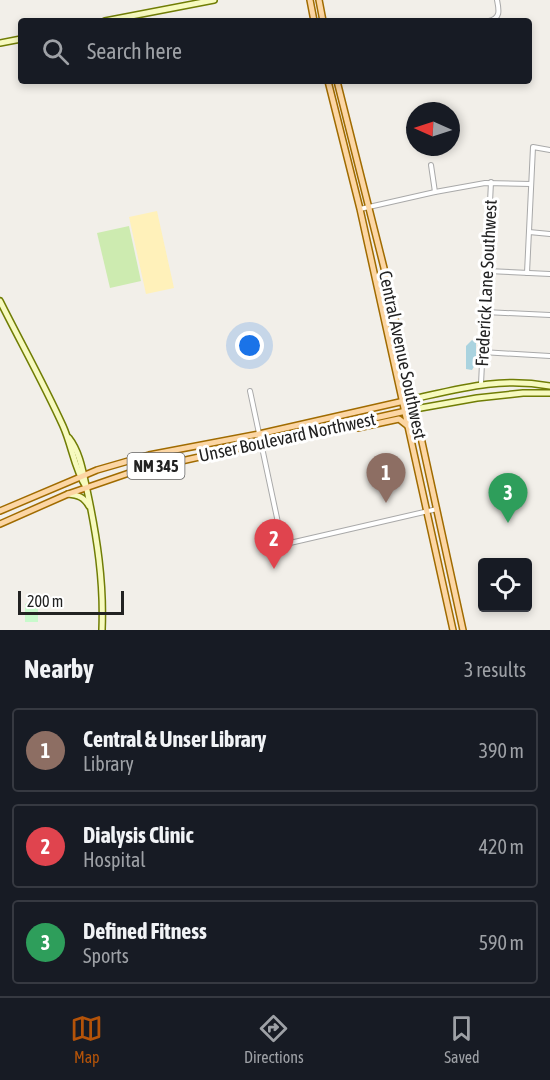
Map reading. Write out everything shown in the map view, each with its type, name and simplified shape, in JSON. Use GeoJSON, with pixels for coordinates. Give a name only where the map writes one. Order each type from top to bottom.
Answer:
{"type":"FeatureCollection","features":[{"type":"Feature","properties":{"kind":"main road"},"geometry":{"type":"LineString","coordinates":[[310,0],[314,18]]}},
{"type":"Feature","properties":{"kind":"main road"},"geometry":{"type":"LineString","coordinates":[[318,0],[323,18]]}},
{"type":"Feature","properties":{"kind":"main road"},"geometry":{"type":"LineString","coordinates":[[329,84],[360,209],[453,630]]}},
{"type":"Feature","properties":{"kind":"main road","name":"Central Avenue Southwest"},"geometry":{"type":"LineString","coordinates":[[338,84],[370,207],[463,630]]}},
{"type":"Feature","properties":{"kind":"main road","name":"NM 345"},"geometry":{"type":"LineString","coordinates":[[403,402],[413,399]]}},
{"type":"Feature","properties":{"kind":"main road","name":"Unser Boulevard Northwest"},"geometry":{"type":"LineString","coordinates":[[0,511],[97,470],[149,455],[259,434],[403,402]]}},
{"type":"Feature","properties":{"kind":"main road","name":"NM 345"},"geometry":{"type":"LineString","coordinates":[[405,411],[415,409]]}},
{"type":"Feature","properties":{"kind":"main road","name":"Unser Boulevard Northwest"},"geometry":{"type":"LineString","coordinates":[[0,524],[86,487],[149,468],[405,411]]}},
{"type":"Feature","properties":{"kind":"main road"},"geometry":{"type":"LineString","coordinates":[[337,426],[357,428],[399,419],[409,427]]}},
{"type":"Feature","properties":{"kind":"street"},"geometry":{"type":"LineString","coordinates":[[121,18],[214,0]]}},
{"type":"Feature","properties":{"kind":"street"},"geometry":{"type":"LineString","coordinates":[[495,18],[500,12],[497,0]]}},
{"type":"Feature","properties":{"kind":"street"},"geometry":{"type":"LineString","coordinates":[[0,43],[18,40]]}},
{"type":"Feature","properties":{"kind":"street"},"geometry":{"type":"LineString","coordinates":[[527,273],[533,147],[550,150]]}},
{"type":"Feature","properties":{"kind":"street"},"geometry":{"type":"LineString","coordinates":[[430,165],[435,192]]}},
{"type":"Feature","properties":{"kind":"street"},"geometry":{"type":"LineString","coordinates":[[360,209],[491,182],[531,184]]}},
{"type":"Feature","properties":{"kind":"street","name":"Frederick Lane Southwest"},"geometry":{"type":"LineString","coordinates":[[481,384],[491,182]]}},
{"type":"Feature","properties":{"kind":"street"},"geometry":{"type":"LineString","coordinates":[[529,232],[550,234]]}},
{"type":"Feature","properties":{"kind":"street"},"geometry":{"type":"LineString","coordinates":[[487,271],[550,274]]}},
{"type":"Feature","properties":{"kind":"street"},"geometry":{"type":"LineString","coordinates":[[0,301],[51,398],[68,436],[86,487],[102,587],[102,630]]}},
{"type":"Feature","properties":{"kind":"street"},"geometry":{"type":"LineString","coordinates":[[485,312],[550,315]]}},
{"type":"Feature","properties":{"kind":"street"},"geometry":{"type":"LineString","coordinates":[[483,352],[550,356]]}},
{"type":"Feature","properties":{"kind":"street"},"geometry":{"type":"LineString","coordinates":[[413,399],[481,384],[507,382],[550,386]]}},
{"type":"Feature","properties":{"kind":"street"},"geometry":{"type":"LineString","coordinates":[[250,391],[281,537],[286,542],[290,543],[437,509]]}},
{"type":"Feature","properties":{"kind":"street"},"geometry":{"type":"LineString","coordinates":[[415,409],[477,398],[534,392],[550,393]]}},
{"type":"Feature","properties":{"kind":"street"},"geometry":{"type":"LineString","coordinates":[[68,436],[81,465],[82,476]]}},
{"type":"Feature","properties":{"kind":"street"},"geometry":{"type":"LineString","coordinates":[[81,465],[97,470]]}},
{"type":"Feature","properties":{"kind":"street"},"geometry":{"type":"LineString","coordinates":[[68,494],[85,499],[91,509]]}},
{"type":"Feature","properties":{"kind":"green space"},"geometry":{"type":"Polygon","coordinates":[[[129,226],[141,281],[110,288],[97,233],[129,226]]]}},
{"type":"Feature","properties":{"kind":"green space"},"geometry":{"type":"Polygon","coordinates":[[[38,598],[38,622],[25,622],[25,604],[38,598]]]}},
{"type":"Feature","properties":{"kind":"sand"},"geometry":{"type":"Polygon","coordinates":[[[157,211],[174,288],[146,294],[129,217],[157,211]]]}},
{"type":"Feature","properties":{"kind":"water"},"geometry":{"type":"Polygon","coordinates":[[[472,340],[476,343],[476,363],[472,370],[466,369],[466,346],[472,340]]]}},
{"type":"Feature","properties":{"kind":"place","name":"Central & Unser Library"},"geometry":{"type":"Point","coordinates":[386,503]}},
{"type":"Feature","properties":{"kind":"place","name":"Defined Fitness"},"geometry":{"type":"Point","coordinates":[508,523]}},
{"type":"Feature","properties":{"kind":"place","name":"Dialysis Clinic"},"geometry":{"type":"Point","coordinates":[274,569]}}]}
